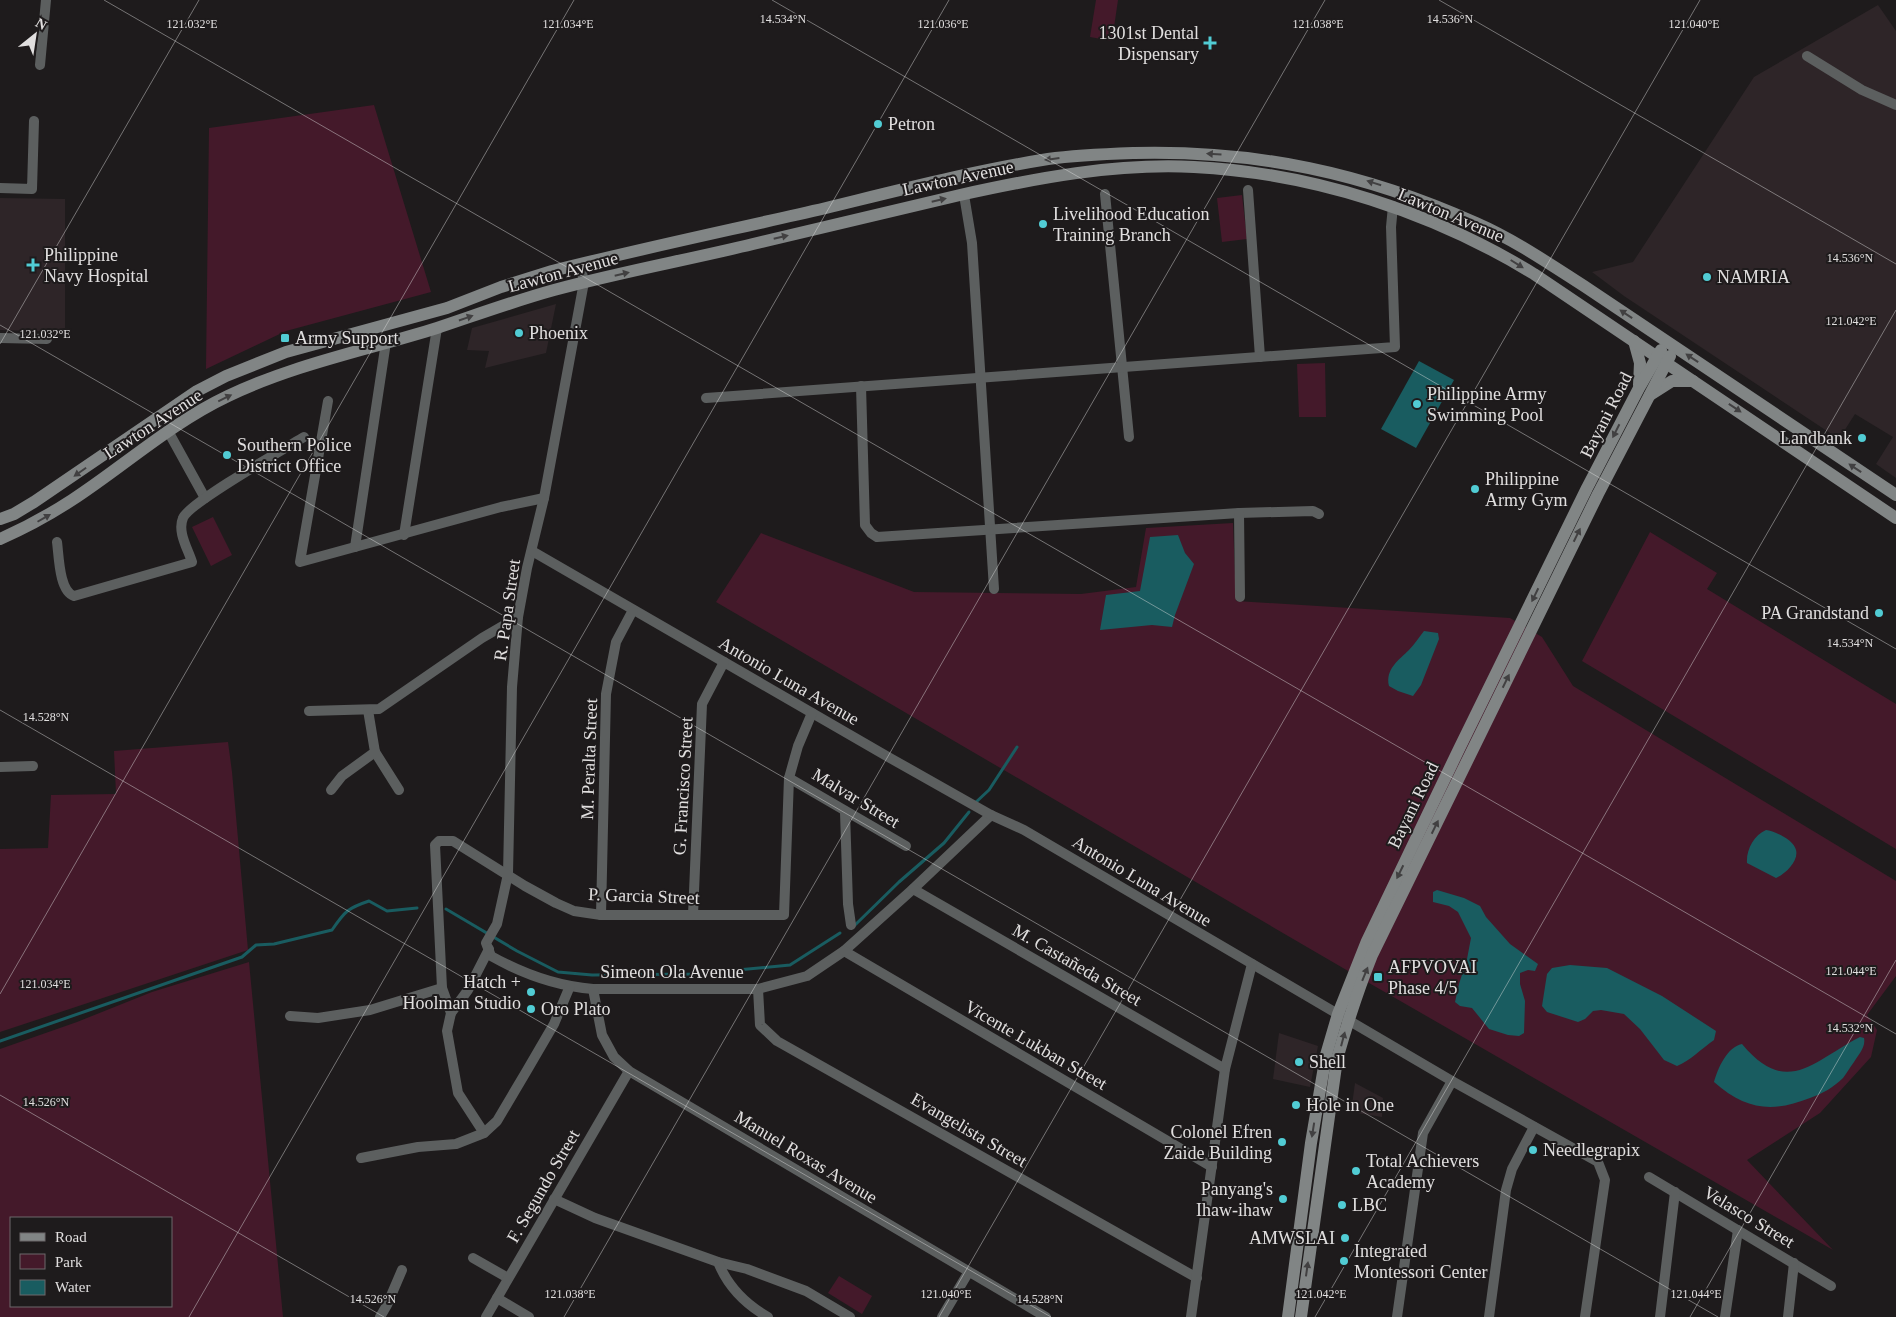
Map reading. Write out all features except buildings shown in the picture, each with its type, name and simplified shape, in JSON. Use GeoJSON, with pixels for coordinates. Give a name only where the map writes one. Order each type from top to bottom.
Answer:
{"type":"FeatureCollection","features":[{"type":"Feature","properties":{"kind":"main road","name":"Lawton Avenue"},"geometry":{"type":"LineString","coordinates":[[0,519],[14,514],[42,498],[197,391],[226,376],[286,352],[447,308],[501,287],[580,264],[964,175],[1050,159],[1103,154],[1203,153],[1255,158],[1329,171],[1410,196],[1477,223],[1548,263],[1896,495]]}},
{"type":"Feature","properties":{"kind":"main road","name":"Lawton Avenue"},"geometry":{"type":"LineString","coordinates":[[0,539],[28,527],[75,498],[200,410],[250,386],[307,365],[437,328],[503,304],[584,282],[1054,175],[1153,166],[1237,170],[1271,175],[1393,206],[1439,225],[1509,259],[1694,381],[1896,518]]}},
{"type":"Feature","properties":{"kind":"main road"},"geometry":{"type":"LineString","coordinates":[[1634,341],[1640,363],[1643,392],[1670,382],[1694,381]]}},
{"type":"Feature","properties":{"kind":"main road","name":"Bayani Road"},"geometry":{"type":"LineString","coordinates":[[1288,1317],[1311,1143],[1326,1055],[1343,1017],[1371,932],[1643,392],[1671,344]]}},
{"type":"Feature","properties":{"kind":"main road","name":"Bayani Road"},"geometry":{"type":"LineString","coordinates":[[1301,1317],[1343,1017]]}},
{"type":"Feature","properties":{"kind":"street"},"geometry":{"type":"LineString","coordinates":[[40,65],[46,0]]}},
{"type":"Feature","properties":{"kind":"street"},"geometry":{"type":"LineString","coordinates":[[1807,56],[1862,90],[1896,105]]}},
{"type":"Feature","properties":{"kind":"street"},"geometry":{"type":"LineString","coordinates":[[0,188],[32,189],[34,121]]}},
{"type":"Feature","properties":{"kind":"street"},"geometry":{"type":"LineString","coordinates":[[1248,190],[1260,357]]}},
{"type":"Feature","properties":{"kind":"street"},"geometry":{"type":"LineString","coordinates":[[964,194],[972,243],[994,589]]}},
{"type":"Feature","properties":{"kind":"street"},"geometry":{"type":"LineString","coordinates":[[1105,194],[1129,437]]}},
{"type":"Feature","properties":{"kind":"street"},"geometry":{"type":"LineString","coordinates":[[706,398],[1395,347],[1391,227],[1393,206]]}},
{"type":"Feature","properties":{"kind":"street"},"geometry":{"type":"LineString","coordinates":[[580,264],[584,282]]}},
{"type":"Feature","properties":{"kind":"street","name":"R. Papa Street"},"geometry":{"type":"LineString","coordinates":[[451,1013],[468,990],[497,924],[508,874],[512,687],[518,617],[544,498],[584,282]]}},
{"type":"Feature","properties":{"kind":"street"},"geometry":{"type":"LineString","coordinates":[[404,534],[437,328]]}},
{"type":"Feature","properties":{"kind":"street"},"geometry":{"type":"LineString","coordinates":[[0,338],[47,339]]}},
{"type":"Feature","properties":{"kind":"street"},"geometry":{"type":"LineString","coordinates":[[355,547],[386,342]]}},
{"type":"Feature","properties":{"kind":"street"},"geometry":{"type":"LineString","coordinates":[[861,386],[865,525],[877,537],[1239,513],[1313,511],[1319,514]]}},
{"type":"Feature","properties":{"kind":"street"},"geometry":{"type":"LineString","coordinates":[[328,401],[300,562],[501,507],[544,498]]}},
{"type":"Feature","properties":{"kind":"street"},"geometry":{"type":"LineString","coordinates":[[168,432],[205,498]]}},
{"type":"Feature","properties":{"kind":"street"},"geometry":{"type":"LineString","coordinates":[[57,542],[64,587],[69,594],[74,596],[192,562],[182,534],[182,520],[186,512],[205,498],[304,437]]}},
{"type":"Feature","properties":{"kind":"street"},"geometry":{"type":"LineString","coordinates":[[1239,513],[1240,597]]}},
{"type":"Feature","properties":{"kind":"street","name":"Antonio Luna Avenue"},"geometry":{"type":"LineString","coordinates":[[532,551],[991,815],[1024,830],[1452,1081],[1598,1162],[1605,1180],[1585,1317]]}},
{"type":"Feature","properties":{"kind":"street","name":"M. Peralta Street"},"geometry":{"type":"LineString","coordinates":[[601,915],[606,694],[616,642],[633,610]]}},
{"type":"Feature","properties":{"kind":"street"},"geometry":{"type":"LineString","coordinates":[[309,711],[368,710],[379,708],[482,638],[518,617]]}},
{"type":"Feature","properties":{"kind":"street","name":"G. Francisco Street"},"geometry":{"type":"LineString","coordinates":[[694,916],[702,704],[724,662]]}},
{"type":"Feature","properties":{"kind":"street"},"geometry":{"type":"LineString","coordinates":[[368,710],[375,752],[399,790]]}},
{"type":"Feature","properties":{"kind":"street","name":"P. Garcia Street"},"geometry":{"type":"LineString","coordinates":[[484,1133],[458,1093],[447,1031],[451,1013],[442,988],[435,845],[443,840],[453,841],[525,886],[574,911],[601,915],[784,915],[789,778],[798,746],[812,713]]}},
{"type":"Feature","properties":{"kind":"street"},"geometry":{"type":"LineString","coordinates":[[331,790],[342,776],[375,752]]}},
{"type":"Feature","properties":{"kind":"street"},"geometry":{"type":"LineString","coordinates":[[0,767],[33,766]]}},
{"type":"Feature","properties":{"kind":"street","name":"Malvar Street"},"geometry":{"type":"LineString","coordinates":[[789,778],[906,846]]}},
{"type":"Feature","properties":{"kind":"street"},"geometry":{"type":"LineString","coordinates":[[846,812],[848,904],[851,925]]}},
{"type":"Feature","properties":{"kind":"street","name":"Simeon Ola Avenue"},"geometry":{"type":"LineString","coordinates":[[487,946],[491,956],[517,971],[570,986],[593,989],[758,988],[806,976],[844,952],[913,890],[991,815]]}},
{"type":"Feature","properties":{"kind":"street","name":"M. Castañeda Street"},"geometry":{"type":"LineString","coordinates":[[913,890],[1225,1069]]}},
{"type":"Feature","properties":{"kind":"street","name":"Vicente Lukban Street"},"geometry":{"type":"LineString","coordinates":[[844,952],[1212,1167]]}},
{"type":"Feature","properties":{"kind":"street"},"geometry":{"type":"LineString","coordinates":[[1191,1317],[1225,1069],[1252,964]]}},
{"type":"Feature","properties":{"kind":"street"},"geometry":{"type":"LineString","coordinates":[[361,1158],[418,1148],[456,1144],[484,1133],[497,1121],[526,1072],[554,1024],[570,986]]}},
{"type":"Feature","properties":{"kind":"street"},"geometry":{"type":"LineString","coordinates":[[290,1016],[318,1018],[370,1010],[442,988]]}},
{"type":"Feature","properties":{"kind":"street","name":"Evangelista Street"},"geometry":{"type":"LineString","coordinates":[[758,988],[760,1025],[777,1041],[1197,1278]]}},
{"type":"Feature","properties":{"kind":"street","name":"Manuel Roxas Avenue"},"geometry":{"type":"LineString","coordinates":[[593,989],[602,1034],[614,1057],[629,1071],[1046,1317]]}},
{"type":"Feature","properties":{"kind":"street","name":"F. Segundo Street"},"geometry":{"type":"LineString","coordinates":[[486,1317],[629,1071]]}},
{"type":"Feature","properties":{"kind":"street"},"geometry":{"type":"LineString","coordinates":[[1397,1317],[1423,1133],[1452,1081]]}},
{"type":"Feature","properties":{"kind":"street"},"geometry":{"type":"LineString","coordinates":[[1489,1317],[1506,1190],[1512,1169],[1534,1127]]}},
{"type":"Feature","properties":{"kind":"street","name":"Velasco Street"},"geometry":{"type":"LineString","coordinates":[[1649,1177],[1831,1286]]}},
{"type":"Feature","properties":{"kind":"street"},"geometry":{"type":"LineString","coordinates":[[1660,1317],[1675,1192]]}},
{"type":"Feature","properties":{"kind":"street"},"geometry":{"type":"LineString","coordinates":[[554,1199],[595,1218],[718,1262],[747,1269],[806,1291],[850,1317]]}},
{"type":"Feature","properties":{"kind":"street"},"geometry":{"type":"LineString","coordinates":[[1725,1317],[1738,1230]]}},
{"type":"Feature","properties":{"kind":"street"},"geometry":{"type":"LineString","coordinates":[[474,1258],[508,1278]]}},
{"type":"Feature","properties":{"kind":"street"},"geometry":{"type":"LineString","coordinates":[[718,1262],[724,1275],[745,1302],[768,1317]]}},
{"type":"Feature","properties":{"kind":"street"},"geometry":{"type":"LineString","coordinates":[[1788,1317],[1794,1264]]}},
{"type":"Feature","properties":{"kind":"street"},"geometry":{"type":"LineString","coordinates":[[380,1317],[402,1270]]}},
{"type":"Feature","properties":{"kind":"street"},"geometry":{"type":"LineString","coordinates":[[942,1317],[968,1272]]}},
{"type":"Feature","properties":{"kind":"street"},"geometry":{"type":"LineString","coordinates":[[497,1298],[529,1317]]}},
{"type":"Feature","properties":{"kind":"shaded area"},"geometry":{"type":"Polygon","coordinates":[[[1878,5],[1896,31],[1896,478],[1876,464],[1893,437],[1855,414],[1839,439],[1624,296],[1592,272],[1633,262],[1754,77],[1878,5]]]}},
{"type":"Feature","properties":{"kind":"shaded area","name":"Philippine Navy Hospital"},"geometry":{"type":"Polygon","coordinates":[[[0,198],[65,199],[65,332],[0,330],[0,198]]]}},
{"type":"Feature","properties":{"kind":"shaded area"},"geometry":{"type":"Polygon","coordinates":[[[556,304],[546,353],[485,368],[489,351],[467,350],[472,328],[556,304]]]}},
{"type":"Feature","properties":{"kind":"shaded area"},"geometry":{"type":"Polygon","coordinates":[[[1279,1033],[1318,1046],[1310,1087],[1273,1079],[1279,1033]]]}},
{"type":"Feature","properties":{"kind":"shaded area"},"geometry":{"type":"Polygon","coordinates":[[[1355,1083],[1383,1098],[1382,1117],[1351,1112],[1355,1083]]]}},
{"type":"Feature","properties":{"kind":"green space"},"geometry":{"type":"Polygon","coordinates":[[[1096,0],[1118,0],[1112,41],[1090,37],[1096,0]]]}},
{"type":"Feature","properties":{"kind":"green space"},"geometry":{"type":"Polygon","coordinates":[[[374,105],[431,292],[286,331],[206,369],[209,128],[374,105]]]}},
{"type":"Feature","properties":{"kind":"green space"},"geometry":{"type":"Polygon","coordinates":[[[1242,195],[1247,239],[1222,242],[1217,198],[1242,195]]]}},
{"type":"Feature","properties":{"kind":"green space"},"geometry":{"type":"Polygon","coordinates":[[[1325,363],[1326,417],[1299,417],[1297,364],[1325,363]]]}},
{"type":"Feature","properties":{"kind":"green space"},"geometry":{"type":"Polygon","coordinates":[[[213,517],[232,555],[211,566],[192,527],[213,517]]]}},
{"type":"Feature","properties":{"kind":"green space"},"geometry":{"type":"Polygon","coordinates":[[[1233,523],[1236,601],[1510,618],[1542,637],[1573,686],[1896,881],[1896,976],[1867,1015],[1877,1030],[1871,1057],[1820,1113],[1747,1160],[1833,1250],[1343,968],[716,602],[761,533],[914,592],[1081,594],[1136,587],[1146,528],[1233,523]]]}},
{"type":"Feature","properties":{"kind":"green space"},"geometry":{"type":"Polygon","coordinates":[[[1650,532],[1717,573],[1707,589],[1896,704],[1896,849],[1582,661],[1650,532]]]}},
{"type":"Feature","properties":{"kind":"green space"},"geometry":{"type":"Polygon","coordinates":[[[228,742],[248,950],[0,1032],[0,849],[48,848],[51,795],[116,794],[114,751],[228,742]]]}},
{"type":"Feature","properties":{"kind":"green space"},"geometry":{"type":"Polygon","coordinates":[[[249,962],[283,1317],[0,1317],[0,1049],[77,1022],[152,992],[249,962]]]}},
{"type":"Feature","properties":{"kind":"green space"},"geometry":{"type":"Polygon","coordinates":[[[839,1276],[872,1296],[862,1314],[828,1293],[839,1276]]]}},
{"type":"Feature","properties":{"kind":"water","name":"Philippine Army Swimming Pool"},"geometry":{"type":"Polygon","coordinates":[[[1419,361],[1454,380],[1416,448],[1381,429],[1419,361]]]}},
{"type":"Feature","properties":{"kind":"water"},"geometry":{"type":"Polygon","coordinates":[[[1178,535],[1185,553],[1194,564],[1172,627],[1152,625],[1100,630],[1106,595],[1140,591],[1150,537],[1178,535]]]}},
{"type":"Feature","properties":{"kind":"water"},"geometry":{"type":"Polygon","coordinates":[[[1424,631],[1438,633],[1439,639],[1421,685],[1413,696],[1389,686],[1388,680],[1394,665],[1424,631]]]}},
{"type":"Feature","properties":{"kind":"water"},"geometry":{"type":"Polygon","coordinates":[[[1766,830],[1779,834],[1788,840],[1795,846],[1796,850],[1793,863],[1776,878],[1747,863],[1748,853],[1754,839],[1766,830]]]}},
{"type":"Feature","properties":{"kind":"water"},"geometry":{"type":"Polygon","coordinates":[[[1437,890],[1464,898],[1480,906],[1486,917],[1510,944],[1538,964],[1535,971],[1528,970],[1520,973],[1520,984],[1525,1001],[1524,1033],[1519,1036],[1508,1035],[1489,1029],[1472,1008],[1460,1006],[1455,1002],[1471,938],[1458,912],[1449,906],[1433,902],[1433,892],[1437,890]]]}},
{"type":"Feature","properties":{"kind":"water"},"geometry":{"type":"Polygon","coordinates":[[[1570,965],[1607,968],[1662,996],[1716,1031],[1714,1040],[1691,1058],[1677,1066],[1664,1060],[1640,1029],[1624,1014],[1601,1010],[1593,1011],[1585,1019],[1578,1022],[1547,1012],[1542,1006],[1547,974],[1552,968],[1570,965]]]}},
{"type":"Feature","properties":{"kind":"water"},"geometry":{"type":"Polygon","coordinates":[[[1860,1037],[1864,1038],[1863,1048],[1843,1078],[1823,1092],[1796,1103],[1771,1107],[1748,1103],[1737,1098],[1714,1082],[1728,1054],[1732,1049],[1742,1044],[1758,1060],[1773,1069],[1787,1072],[1800,1070],[1814,1064],[1860,1037]]]}},
{"type":"Feature","properties":{"kind":"waterway"},"geometry":{"type":"LineString","coordinates":[[975,803],[989,790],[1017,747]]}},
{"type":"Feature","properties":{"kind":"waterway"},"geometry":{"type":"LineString","coordinates":[[855,925],[899,882],[944,843],[969,812]]}},
{"type":"Feature","properties":{"kind":"waterway"},"geometry":{"type":"LineString","coordinates":[[0,1041],[242,957],[256,945],[274,944],[332,930],[347,911],[369,901],[387,911],[417,908]]}},
{"type":"Feature","properties":{"kind":"waterway"},"geometry":{"type":"LineString","coordinates":[[446,909],[517,951],[558,972],[592,975],[695,974],[790,965],[840,933]]}},
{"type":"Feature","properties":{"kind":"place","name":"1301st Dental Dispensary"},"geometry":{"type":"Point","coordinates":[1210,43]}},
{"type":"Feature","properties":{"kind":"place","name":"Petron"},"geometry":{"type":"Point","coordinates":[878,124]}},
{"type":"Feature","properties":{"kind":"place","name":"Livelihood Education Training Branch"},"geometry":{"type":"Point","coordinates":[1043,224]}},
{"type":"Feature","properties":{"kind":"place","name":"Philippine Navy Hospital"},"geometry":{"type":"Point","coordinates":[33,265]}},
{"type":"Feature","properties":{"kind":"place","name":"NAMRIA"},"geometry":{"type":"Point","coordinates":[1707,277]}},
{"type":"Feature","properties":{"kind":"place","name":"Phoenix"},"geometry":{"type":"Point","coordinates":[519,333]}},
{"type":"Feature","properties":{"kind":"place","name":"Army Support"},"geometry":{"type":"Point","coordinates":[285,338]}},
{"type":"Feature","properties":{"kind":"place","name":"Philippine Army Swimming Pool"},"geometry":{"type":"Point","coordinates":[1417,404]}},
{"type":"Feature","properties":{"kind":"place","name":"Landbank"},"geometry":{"type":"Point","coordinates":[1862,438]}},
{"type":"Feature","properties":{"kind":"place","name":"Southern Police District Office"},"geometry":{"type":"Point","coordinates":[227,455]}},
{"type":"Feature","properties":{"kind":"place","name":"Philippine Army Gym"},"geometry":{"type":"Point","coordinates":[1475,489]}},
{"type":"Feature","properties":{"kind":"place","name":"PA Grandstand"},"geometry":{"type":"Point","coordinates":[1879,613]}},
{"type":"Feature","properties":{"kind":"place","name":"AFPVOVAI Phase 4/5"},"geometry":{"type":"Point","coordinates":[1378,977]}},
{"type":"Feature","properties":{"kind":"place","name":"Hatch + Hoolman Studio"},"geometry":{"type":"Point","coordinates":[531,992]}},
{"type":"Feature","properties":{"kind":"place","name":"Oro Plato"},"geometry":{"type":"Point","coordinates":[531,1009]}},
{"type":"Feature","properties":{"kind":"place","name":"Shell"},"geometry":{"type":"Point","coordinates":[1299,1062]}},
{"type":"Feature","properties":{"kind":"place","name":"Hole in One"},"geometry":{"type":"Point","coordinates":[1296,1105]}},
{"type":"Feature","properties":{"kind":"place","name":"Colonel Efren Zaide Building"},"geometry":{"type":"Point","coordinates":[1282,1142]}},
{"type":"Feature","properties":{"kind":"place","name":"Needlegrapix"},"geometry":{"type":"Point","coordinates":[1533,1150]}},
{"type":"Feature","properties":{"kind":"place","name":"Total Achievers Academy"},"geometry":{"type":"Point","coordinates":[1356,1171]}},
{"type":"Feature","properties":{"kind":"place","name":"Panyang's Ihaw-ihaw"},"geometry":{"type":"Point","coordinates":[1283,1199]}},
{"type":"Feature","properties":{"kind":"place","name":"LBC"},"geometry":{"type":"Point","coordinates":[1342,1205]}},
{"type":"Feature","properties":{"kind":"place","name":"AMWSLAI"},"geometry":{"type":"Point","coordinates":[1345,1238]}},
{"type":"Feature","properties":{"kind":"place","name":"Integrated Montessori Center"},"geometry":{"type":"Point","coordinates":[1344,1261]}}]}
